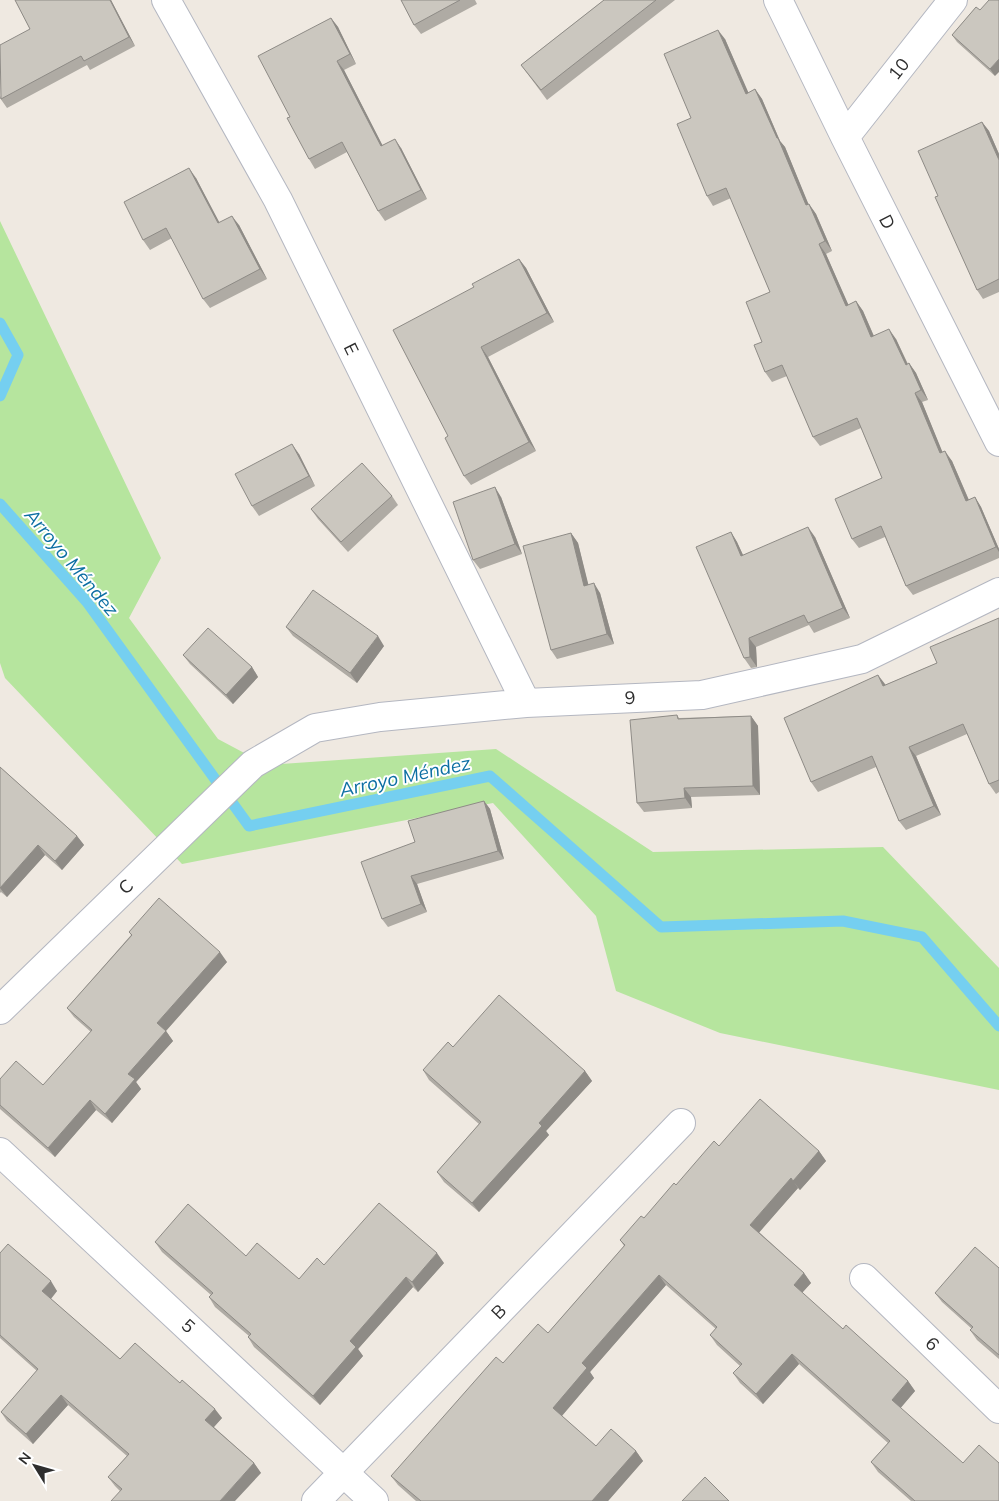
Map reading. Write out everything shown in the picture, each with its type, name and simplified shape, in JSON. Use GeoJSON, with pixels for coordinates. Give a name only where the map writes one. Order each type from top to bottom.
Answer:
{"type":"FeatureCollection","features":[{"type":"Feature","properties":{"kind":"street","name":"E"},"geometry":{"type":"LineString","coordinates":[[166,0],[278,200],[526,703]]}},
{"type":"Feature","properties":{"kind":"street","name":"D"},"geometry":{"type":"LineString","coordinates":[[778,0],[844,137],[999,442]]}},
{"type":"Feature","properties":{"kind":"street","name":"10"},"geometry":{"type":"LineString","coordinates":[[844,137],[953,0]]}},
{"type":"Feature","properties":{"kind":"street","name":"9"},"geometry":{"type":"LineString","coordinates":[[253,764],[315,728],[380,717],[526,703],[702,695],[862,660],[999,592]]}},
{"type":"Feature","properties":{"kind":"street","name":"C"},"geometry":{"type":"LineString","coordinates":[[0,1010],[253,764]]}},
{"type":"Feature","properties":{"kind":"street","name":"B"},"geometry":{"type":"LineString","coordinates":[[316,1501],[681,1124]]}},
{"type":"Feature","properties":{"kind":"street","name":"5"},"geometry":{"type":"LineString","coordinates":[[0,1152],[374,1501]]}},
{"type":"Feature","properties":{"kind":"street","name":"6"},"geometry":{"type":"LineString","coordinates":[[864,1278],[999,1409]]}},
{"type":"Feature","properties":{"kind":"green space"},"geometry":{"type":"Polygon","coordinates":[[[0,221],[161,558],[129,618],[218,739],[267,765],[496,749],[653,852],[883,847],[999,968],[999,1090],[720,1033],[616,991],[596,916],[493,803],[182,864],[5,678],[0,663],[0,221]]]}},
{"type":"Feature","properties":{"kind":"building"},"geometry":{"type":"Polygon","coordinates":[[[15,0],[110,0],[129,37],[84,61],[81,56],[1,99],[0,45],[30,29],[15,0]]]}},
{"type":"Feature","properties":{"kind":"building"},"geometry":{"type":"Polygon","coordinates":[[[401,0],[460,0],[414,25],[401,0]]]}},
{"type":"Feature","properties":{"kind":"building"},"geometry":{"type":"Polygon","coordinates":[[[604,0],[656,0],[541,90],[521,65],[604,0]]]}},
{"type":"Feature","properties":{"kind":"building"},"geometry":{"type":"Polygon","coordinates":[[[989,0],[999,0],[999,59],[990,69],[952,35],[976,7],[980,10],[989,0]]]}},
{"type":"Feature","properties":{"kind":"building"},"geometry":{"type":"Polygon","coordinates":[[[331,18],[350,54],[337,61],[381,146],[395,139],[421,190],[378,211],[342,142],[309,159],[287,118],[290,117],[258,56],[331,18]]]}},
{"type":"Feature","properties":{"kind":"building"},"geometry":{"type":"Polygon","coordinates":[[[718,30],[746,94],[755,89],[806,205],[809,204],[825,241],[819,244],[846,306],[856,301],[871,337],[889,329],[906,365],[909,363],[921,390],[915,393],[940,453],[945,451],[966,501],[975,497],[996,547],[906,586],[881,526],[852,539],[835,499],[882,478],[857,418],[813,437],[782,365],[765,372],[754,345],[762,342],[746,302],[770,292],[726,188],[707,196],[677,124],[691,118],[664,54],[718,30]]]}},
{"type":"Feature","properties":{"kind":"building"},"geometry":{"type":"Polygon","coordinates":[[[982,122],[999,160],[999,279],[977,290],[935,197],[938,196],[918,151],[982,122]]]}},
{"type":"Feature","properties":{"kind":"building"},"geometry":{"type":"Polygon","coordinates":[[[189,168],[218,223],[232,216],[260,269],[203,299],[166,228],[143,240],[124,202],[189,168]]]}},
{"type":"Feature","properties":{"kind":"building"},"geometry":{"type":"Polygon","coordinates":[[[519,259],[547,313],[481,347],[529,442],[464,476],[445,438],[448,436],[393,330],[474,287],[472,284],[519,259]]]}},
{"type":"Feature","properties":{"kind":"building"},"geometry":{"type":"Polygon","coordinates":[[[292,444],[309,476],[252,506],[235,474],[292,444]]]}},
{"type":"Feature","properties":{"kind":"building"},"geometry":{"type":"Polygon","coordinates":[[[362,463],[392,496],[341,542],[311,509],[362,463]]]}},
{"type":"Feature","properties":{"kind":"building"},"geometry":{"type":"Polygon","coordinates":[[[495,487],[515,544],[473,560],[453,502],[495,487]]]}},
{"type":"Feature","properties":{"kind":"building"},"geometry":{"type":"Polygon","coordinates":[[[808,527],[843,608],[808,623],[804,615],[749,638],[750,657],[744,658],[696,547],[731,532],[741,556],[808,527]]]}},
{"type":"Feature","properties":{"kind":"building"},"geometry":{"type":"Polygon","coordinates":[[[571,533],[584,586],[594,583],[607,634],[551,650],[523,546],[571,533]]]}},
{"type":"Feature","properties":{"kind":"building"},"geometry":{"type":"Polygon","coordinates":[[[313,590],[378,636],[350,673],[286,627],[313,590]]]}},
{"type":"Feature","properties":{"kind":"building"},"geometry":{"type":"Polygon","coordinates":[[[999,618],[999,780],[989,784],[963,724],[909,747],[934,806],[899,821],[872,756],[811,782],[784,718],[878,675],[883,686],[937,663],[930,647],[999,618]]]}},
{"type":"Feature","properties":{"kind":"building"},"geometry":{"type":"Polygon","coordinates":[[[208,628],[252,667],[226,695],[183,655],[208,628]]]}},
{"type":"Feature","properties":{"kind":"building"},"geometry":{"type":"Polygon","coordinates":[[[677,715],[678,719],[751,716],[753,786],[684,788],[685,798],[637,803],[630,720],[677,715]]]}},
{"type":"Feature","properties":{"kind":"building"},"geometry":{"type":"Polygon","coordinates":[[[0,767],[77,836],[55,861],[38,845],[0,888],[0,767]]]}},
{"type":"Feature","properties":{"kind":"building"},"geometry":{"type":"Polygon","coordinates":[[[484,801],[498,851],[411,876],[421,904],[382,919],[361,862],[415,842],[408,821],[484,801]]]}},
{"type":"Feature","properties":{"kind":"building"},"geometry":{"type":"Polygon","coordinates":[[[159,898],[220,952],[157,1023],[166,1031],[128,1074],[135,1079],[105,1114],[90,1100],[48,1148],[0,1105],[0,1079],[16,1061],[43,1085],[92,1030],[67,1008],[132,935],[129,932],[159,898]]]}},
{"type":"Feature","properties":{"kind":"building"},"geometry":{"type":"Polygon","coordinates":[[[499,995],[585,1071],[539,1123],[542,1126],[472,1203],[437,1172],[481,1122],[423,1070],[448,1042],[453,1047],[499,995]]]}},
{"type":"Feature","properties":{"kind":"building"},"geometry":{"type":"Polygon","coordinates":[[[760,1099],[819,1151],[793,1181],[791,1178],[750,1225],[804,1273],[794,1285],[843,1329],[846,1325],[908,1381],[892,1400],[963,1463],[979,1445],[999,1463],[999,1501],[915,1501],[871,1462],[890,1441],[792,1354],[756,1394],[733,1373],[742,1364],[710,1335],[717,1327],[659,1275],[582,1363],[587,1368],[553,1408],[596,1446],[611,1429],[636,1451],[592,1501],[421,1501],[391,1476],[496,1357],[503,1363],[538,1324],[548,1333],[625,1245],[620,1240],[641,1216],[644,1218],[714,1141],[719,1146],[760,1099]]]}},
{"type":"Feature","properties":{"kind":"building"},"geometry":{"type":"Polygon","coordinates":[[[379,1203],[437,1253],[412,1282],[406,1277],[350,1341],[356,1347],[313,1396],[248,1337],[251,1334],[209,1297],[213,1293],[155,1242],[188,1204],[246,1256],[257,1243],[299,1279],[317,1258],[324,1265],[379,1203]]]}},
{"type":"Feature","properties":{"kind":"building"},"geometry":{"type":"Polygon","coordinates":[[[8,1244],[51,1281],[42,1291],[120,1359],[135,1343],[180,1383],[182,1380],[215,1409],[205,1420],[254,1463],[220,1501],[111,1501],[122,1489],[108,1477],[129,1454],[61,1395],[26,1434],[1,1412],[38,1369],[0,1335],[0,1253],[8,1244]]]}},
{"type":"Feature","properties":{"kind":"building"},"geometry":{"type":"Polygon","coordinates":[[[975,1247],[999,1268],[999,1355],[970,1330],[973,1327],[935,1293],[975,1247]]]}},
{"type":"Feature","properties":{"kind":"building"},"geometry":{"type":"Polygon","coordinates":[[[705,1477],[729,1501],[682,1501],[705,1477]]]}},
{"type":"Feature","properties":{"kind":"waterway","name":"Arroyo Méndez"},"geometry":{"type":"LineString","coordinates":[[0,323],[18,355],[0,396]]}},
{"type":"Feature","properties":{"kind":"waterway","name":"Arroyo Méndez"},"geometry":{"type":"LineString","coordinates":[[0,504],[87,602],[249,826],[490,776],[661,927],[843,921],[922,937],[999,1026]]}}]}
